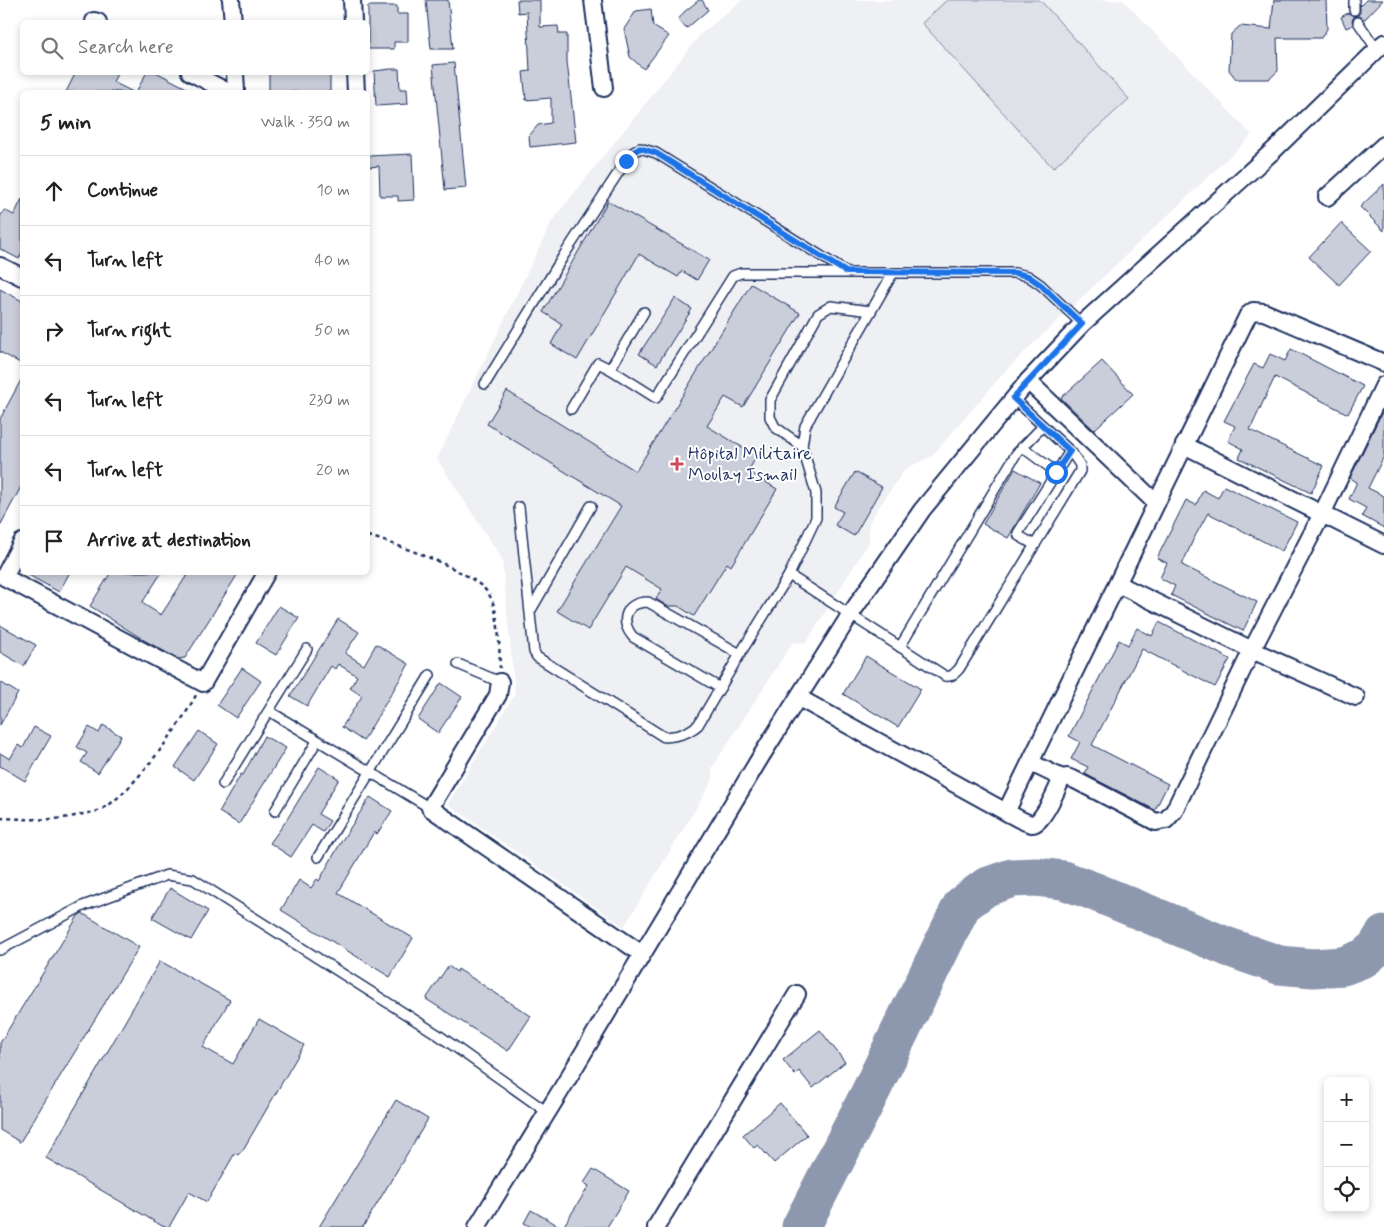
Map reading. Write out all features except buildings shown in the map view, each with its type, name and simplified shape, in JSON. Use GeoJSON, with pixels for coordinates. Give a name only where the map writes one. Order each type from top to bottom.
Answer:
{"type":"FeatureCollection","features":[{"type":"Feature","properties":{"kind":"street"},"geometry":{"type":"LineString","coordinates":[[231,0],[232,20]]}},
{"type":"Feature","properties":{"kind":"street"},"geometry":{"type":"LineString","coordinates":[[352,0],[353,20]]}},
{"type":"Feature","properties":{"kind":"street"},"geometry":{"type":"LineString","coordinates":[[593,0],[604,88]]}},
{"type":"Feature","properties":{"kind":"street"},"geometry":{"type":"LineString","coordinates":[[477,1227],[760,758],[850,615],[922,510],[1013,398],[1082,324],[1274,150],[1380,46]]}},
{"type":"Feature","properties":{"kind":"street"},"geometry":{"type":"LineString","coordinates":[[196,75],[224,90]]}},
{"type":"Feature","properties":{"kind":"street"},"geometry":{"type":"LineString","coordinates":[[235,75],[236,90]]}},
{"type":"Feature","properties":{"kind":"street"},"geometry":{"type":"LineString","coordinates":[[355,75],[356,90]]}},
{"type":"Feature","properties":{"kind":"street"},"geometry":{"type":"LineString","coordinates":[[1327,197],[1384,144]]}},
{"type":"Feature","properties":{"kind":"street"},"geometry":{"type":"LineString","coordinates":[[0,266],[20,276]]}},
{"type":"Feature","properties":{"kind":"street"},"geometry":{"type":"LineString","coordinates":[[1006,812],[1248,316],[1253,311],[1264,312],[1384,364]]}},
{"type":"Feature","properties":{"kind":"street"},"geometry":{"type":"LineString","coordinates":[[1028,381],[1156,503]]}},
{"type":"Feature","properties":{"kind":"street"},"geometry":{"type":"LineString","coordinates":[[1031,763],[1062,778],[1067,777],[1075,780],[1156,822],[1166,820],[1174,811],[1384,385]]}},
{"type":"Feature","properties":{"kind":"street"},"geometry":{"type":"LineString","coordinates":[[1184,445],[1384,545]]}},
{"type":"Feature","properties":{"kind":"street"},"geometry":{"type":"LineString","coordinates":[[20,546],[4,577],[203,682],[265,575]]}},
{"type":"Feature","properties":{"kind":"street"},"geometry":{"type":"LineString","coordinates":[[1118,584],[1252,650],[1356,697]]}},
{"type":"Feature","properties":{"kind":"street"},"geometry":{"type":"LineString","coordinates":[[500,682],[498,695],[430,808],[642,954]]}},
{"type":"Feature","properties":{"kind":"street"},"geometry":{"type":"LineString","coordinates":[[799,698],[1006,812],[1032,824],[1037,823],[1042,817],[1062,778]]}},
{"type":"Feature","properties":{"kind":"street"},"geometry":{"type":"LineString","coordinates":[[656,1227],[797,994]]}},
{"type":"Feature","properties":{"kind":"lane"},"geometry":{"type":"LineString","coordinates":[[1354,0],[1354,10]]}},
{"type":"Feature","properties":{"kind":"lane"},"geometry":{"type":"LineString","coordinates":[[1358,22],[1380,46]]}},
{"type":"Feature","properties":{"kind":"lane"},"geometry":{"type":"LineString","coordinates":[[485,384],[564,255],[623,165],[632,153],[640,148],[656,153],[846,272]]}},
{"type":"Feature","properties":{"kind":"lane"},"geometry":{"type":"LineString","coordinates":[[571,409],[598,362],[656,398],[733,276],[741,272],[1015,273],[1028,276],[1041,285],[1082,324]]}},
{"type":"Feature","properties":{"kind":"lane"},"geometry":{"type":"LineString","coordinates":[[519,507],[534,652],[537,657],[664,737],[690,732],[698,725],[706,713],[789,575],[816,518],[816,493],[802,446],[805,426],[893,273]]}},
{"type":"Feature","properties":{"kind":"lane"},"geometry":{"type":"LineString","coordinates":[[802,446],[775,426],[770,417],[770,400],[818,314],[831,306],[871,311]]}},
{"type":"Feature","properties":{"kind":"lane"},"geometry":{"type":"LineString","coordinates":[[610,369],[644,312]]}},
{"type":"Feature","properties":{"kind":"lane"},"geometry":{"type":"LineString","coordinates":[[789,575],[945,676],[954,674],[1080,471],[1080,465],[1070,451],[1013,398]]}},
{"type":"Feature","properties":{"kind":"lane"},"geometry":{"type":"LineString","coordinates":[[900,647],[1016,454],[1030,442],[1043,426]]}},
{"type":"Feature","properties":{"kind":"lane"},"geometry":{"type":"LineString","coordinates":[[1022,447],[1056,472]]}},
{"type":"Feature","properties":{"kind":"lane"},"geometry":{"type":"LineString","coordinates":[[1035,545],[1019,536],[1018,532],[1070,451]]}},
{"type":"Feature","properties":{"kind":"lane"},"geometry":{"type":"LineString","coordinates":[[530,610],[591,506]]}},
{"type":"Feature","properties":{"kind":"lane"},"geometry":{"type":"LineString","coordinates":[[720,688],[633,637],[626,628],[626,616],[630,607],[638,602],[648,602],[740,654]]}},
{"type":"Feature","properties":{"kind":"lane"},"geometry":{"type":"LineString","coordinates":[[223,784],[307,649]]}},
{"type":"Feature","properties":{"kind":"lane"},"geometry":{"type":"LineString","coordinates":[[458,664],[500,682]]}},
{"type":"Feature","properties":{"kind":"lane"},"geometry":{"type":"LineString","coordinates":[[318,857],[430,675]]}},
{"type":"Feature","properties":{"kind":"lane"},"geometry":{"type":"LineString","coordinates":[[270,711],[430,808]]}},
{"type":"Feature","properties":{"kind":"lane"},"geometry":{"type":"LineString","coordinates":[[275,811],[317,741]]}},
{"type":"Feature","properties":{"kind":"lane"},"geometry":{"type":"LineString","coordinates":[[0,950],[83,906],[167,874],[193,879],[437,1034],[547,1112]]}},
{"type":"Feature","properties":{"kind":"path"},"geometry":{"type":"LineString","coordinates":[[370,537],[399,546],[444,565],[476,582],[488,593],[494,607],[500,682]]}},
{"type":"Feature","properties":{"kind":"path"},"geometry":{"type":"LineString","coordinates":[[0,818],[65,819],[102,809],[120,795],[168,739],[203,682]]}},
{"type":"Feature","properties":{"kind":"shaded area","name":"Hôpital Militaire Moulay Ismail"},"geometry":{"type":"Polygon","coordinates":[[[742,0],[1123,0],[1252,135],[1009,367],[932,456],[905,469],[869,522],[869,542],[806,643],[793,642],[712,768],[713,780],[624,927],[448,804],[515,694],[502,559],[437,459],[552,221],[700,35],[742,0]]]}},
{"type":"Feature","properties":{"kind":"shaded area"},"geometry":{"type":"Polygon","coordinates":[[[947,0],[1040,0],[1129,99],[1053,168],[922,23],[947,0]]]}},
{"type":"Feature","properties":{"kind":"taxiway"},"geometry":{"type":"LineString","coordinates":[[801,1227],[868,1097],[962,905],[986,887],[1012,878],[1036,877],[1063,880],[1228,947],[1279,965],[1313,968],[1343,966],[1364,958],[1376,948],[1384,935]]}},
{"type":"Feature","properties":{"kind":"place","name":"Hôpital Militaire Moulay Ismail"},"geometry":{"type":"Point","coordinates":[677,464]}},
{"type":"Feature","properties":{"kind":"route"},"geometry":{"type":"LineString","coordinates":[[626,161],[632,153],[640,148],[656,153],[846,272],[1015,273],[1028,276],[1041,285],[1082,324],[1013,398],[1070,451],[1056,472]]}}]}
